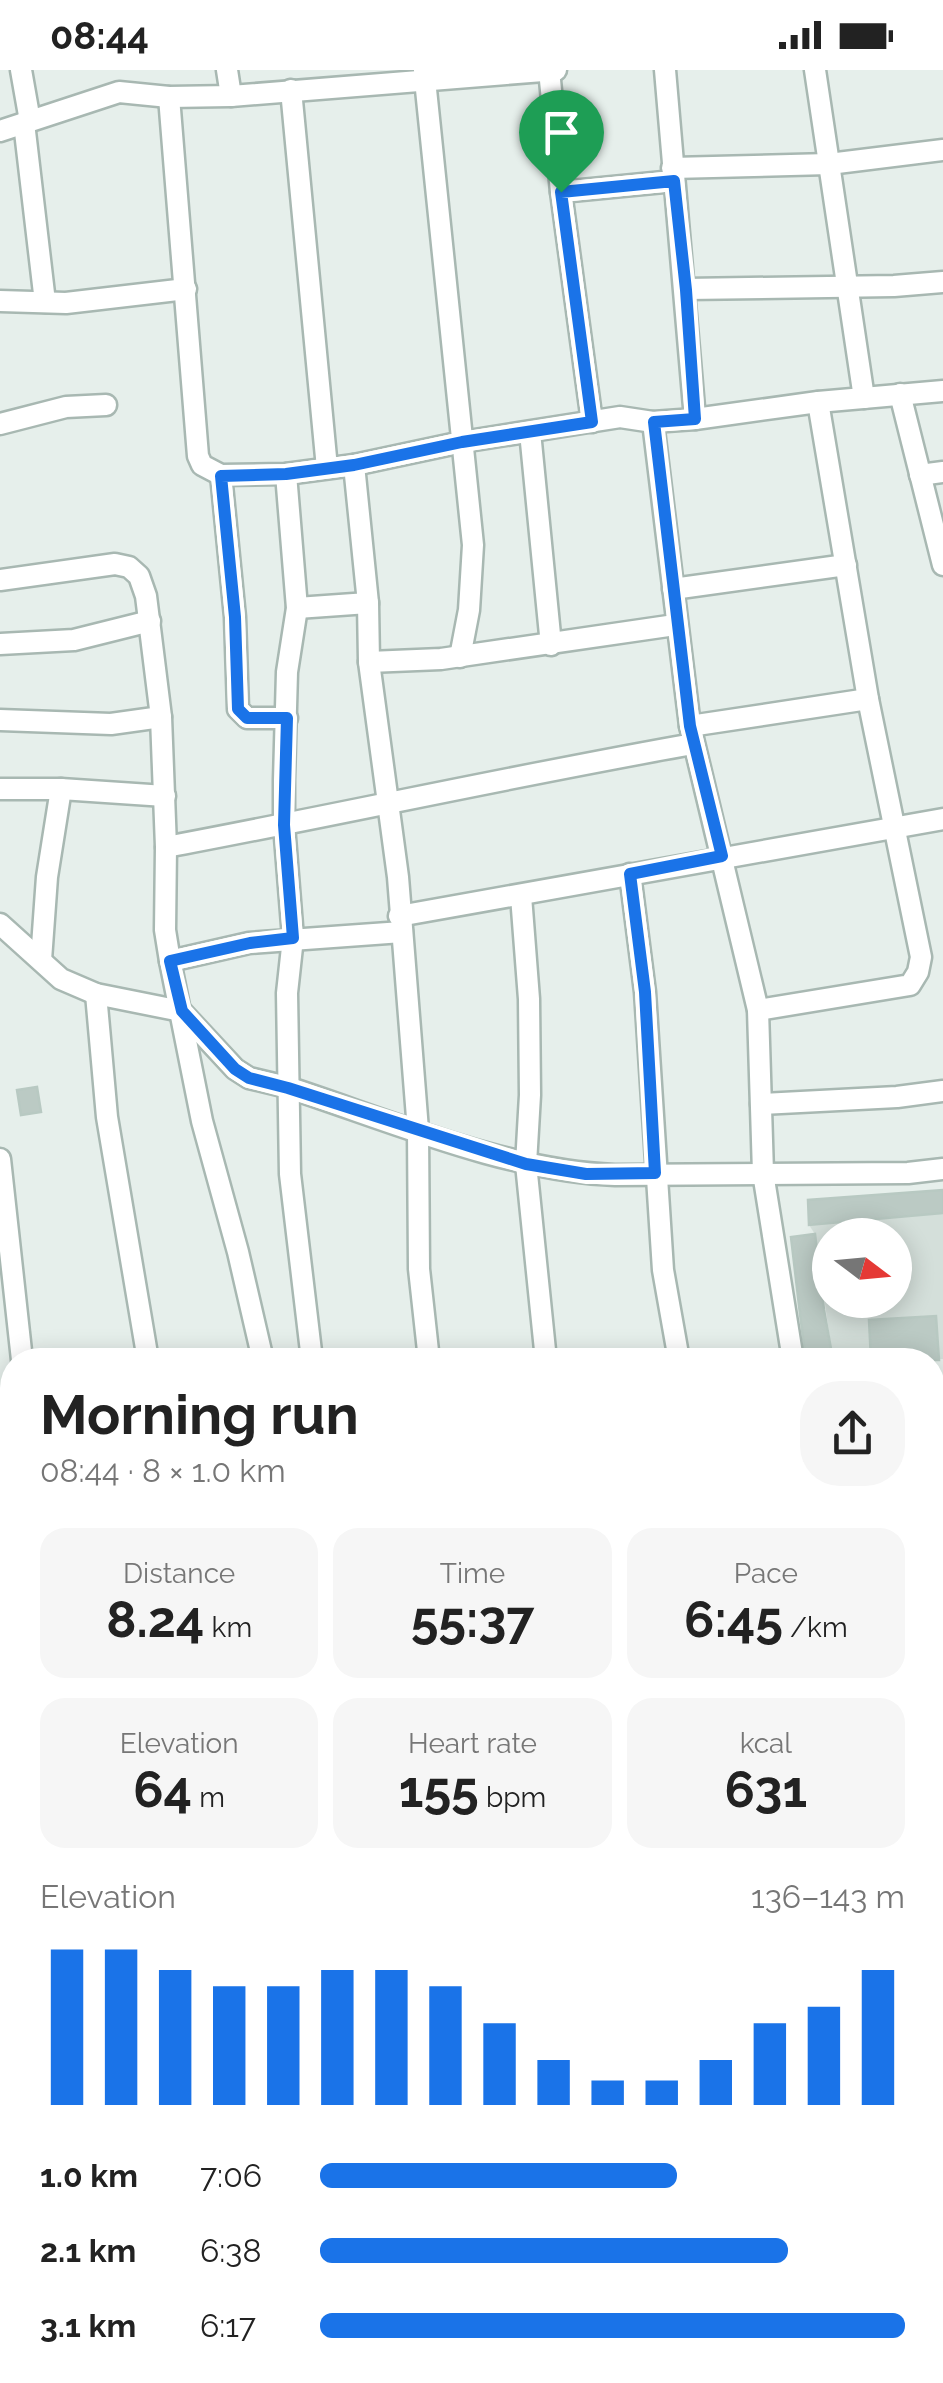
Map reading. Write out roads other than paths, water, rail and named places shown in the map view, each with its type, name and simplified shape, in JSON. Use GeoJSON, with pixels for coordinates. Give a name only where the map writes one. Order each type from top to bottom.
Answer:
{"type":"FeatureCollection","features":[{"type":"Feature","properties":{"kind":"street"},"geometry":{"type":"LineString","coordinates":[[21,70],[45,302]]}},
{"type":"Feature","properties":{"kind":"street"},"geometry":{"type":"LineString","coordinates":[[114,70],[119,92]]}},
{"type":"Feature","properties":{"kind":"street"},"geometry":{"type":"LineString","coordinates":[[227,70],[230,96]]}},
{"type":"Feature","properties":{"kind":"street"},"geometry":{"type":"LineString","coordinates":[[0,131],[119,92],[230,96],[425,74],[551,70],[561,192],[592,422]]}},
{"type":"Feature","properties":{"kind":"street"},"geometry":{"type":"LineString","coordinates":[[665,70],[695,419]]}},
{"type":"Feature","properties":{"kind":"street"},"geometry":{"type":"LineString","coordinates":[[815,70],[864,398]]}},
{"type":"Feature","properties":{"kind":"street"},"geometry":{"type":"LineString","coordinates":[[425,74],[473,545],[473,575],[460,657]]}},
{"type":"Feature","properties":{"kind":"street"},"geometry":{"type":"LineString","coordinates":[[291,90],[327,468]]}},
{"type":"Feature","properties":{"kind":"street"},"geometry":{"type":"LineString","coordinates":[[169,96],[198,456],[202,465],[221,476],[286,474],[354,465],[462,442],[620,417],[654,422],[695,419],[818,402],[943,391]]}},
{"type":"Feature","properties":{"kind":"street"},"geometry":{"type":"LineString","coordinates":[[561,192],[673,174],[830,164],[943,150]]}},
{"type":"Feature","properties":{"kind":"street"},"geometry":{"type":"LineString","coordinates":[[686,290],[943,282]]}},
{"type":"Feature","properties":{"kind":"street"},"geometry":{"type":"LineString","coordinates":[[0,301],[45,302],[186,289]]}},
{"type":"Feature","properties":{"kind":"street"},"geometry":{"type":"LineString","coordinates":[[900,394],[943,565]]}},
{"type":"Feature","properties":{"kind":"street"},"geometry":{"type":"LineString","coordinates":[[758,1010],[910,986],[921,956],[868,699],[818,402]]}},
{"type":"Feature","properties":{"kind":"street"},"geometry":{"type":"LineString","coordinates":[[0,424],[66,407],[106,404]]}},
{"type":"Feature","properties":{"kind":"street"},"geometry":{"type":"LineString","coordinates":[[654,422],[691,735],[758,1010],[763,1173],[791,1348]]}},
{"type":"Feature","properties":{"kind":"street"},"geometry":{"type":"LineString","coordinates":[[530,432],[551,645]]}},
{"type":"Feature","properties":{"kind":"street"},"geometry":{"type":"LineString","coordinates":[[354,465],[368,603],[369,662],[398,877],[418,1130],[418,1269],[428,1348]]}},
{"type":"Feature","properties":{"kind":"street"},"geometry":{"type":"LineString","coordinates":[[920,475],[943,472]]}},
{"type":"Feature","properties":{"kind":"street"},"geometry":{"type":"LineString","coordinates":[[286,474],[297,608],[286,672],[284,825],[293,938],[287,993],[290,1174],[311,1348]]}},
{"type":"Feature","properties":{"kind":"street"},"geometry":{"type":"LineString","coordinates":[[221,476],[233,588],[238,709],[247,718],[287,718]]}},
{"type":"Feature","properties":{"kind":"street"},"geometry":{"type":"LineString","coordinates":[[0,580],[116,564],[139,576],[150,621],[161,717],[165,930],[202,1121],[259,1348]]}},
{"type":"Feature","properties":{"kind":"street"},"geometry":{"type":"LineString","coordinates":[[673,589],[846,565]]}},
{"type":"Feature","properties":{"kind":"street"},"geometry":{"type":"LineString","coordinates":[[297,608],[368,603]]}},
{"type":"Feature","properties":{"kind":"street"},"geometry":{"type":"LineString","coordinates":[[0,644],[74,640],[150,621]]}},
{"type":"Feature","properties":{"kind":"street"},"geometry":{"type":"LineString","coordinates":[[369,662],[460,657],[676,625]]}},
{"type":"Feature","properties":{"kind":"street"},"geometry":{"type":"LineString","coordinates":[[166,847],[386,804],[868,699]]}},
{"type":"Feature","properties":{"kind":"street"},"geometry":{"type":"LineString","coordinates":[[0,720],[112,724],[161,717]]}},
{"type":"Feature","properties":{"kind":"street"},"geometry":{"type":"LineString","coordinates":[[0,790],[60,789],[165,796]]}},
{"type":"Feature","properties":{"kind":"street"},"geometry":{"type":"LineString","coordinates":[[41,960],[60,789]]}},
{"type":"Feature","properties":{"kind":"street"},"geometry":{"type":"LineString","coordinates":[[170,961],[250,943],[401,924],[722,856],[943,819]]}},
{"type":"Feature","properties":{"kind":"street"},"geometry":{"type":"LineString","coordinates":[[630,874],[645,992],[663,1270],[677,1348]]}},
{"type":"Feature","properties":{"kind":"street"},"geometry":{"type":"LineString","coordinates":[[521,896],[530,1038],[526,1164],[545,1348]]}},
{"type":"Feature","properties":{"kind":"street"},"geometry":{"type":"LineString","coordinates":[[0,924],[61,978],[96,994],[182,1011],[235,1069],[249,1078],[526,1164],[586,1174],[908,1173],[943,1169]]}},
{"type":"Feature","properties":{"kind":"street"},"geometry":{"type":"LineString","coordinates":[[921,956],[943,955]]}},
{"type":"Feature","properties":{"kind":"street"},"geometry":{"type":"LineString","coordinates":[[96,994],[108,1117],[146,1348]]}},
{"type":"Feature","properties":{"kind":"street"},"geometry":{"type":"LineString","coordinates":[[761,1104],[943,1091]]}},
{"type":"Feature","properties":{"kind":"street"},"geometry":{"type":"LineString","coordinates":[[0,1159],[8,1312],[18,1348]]}}]}
